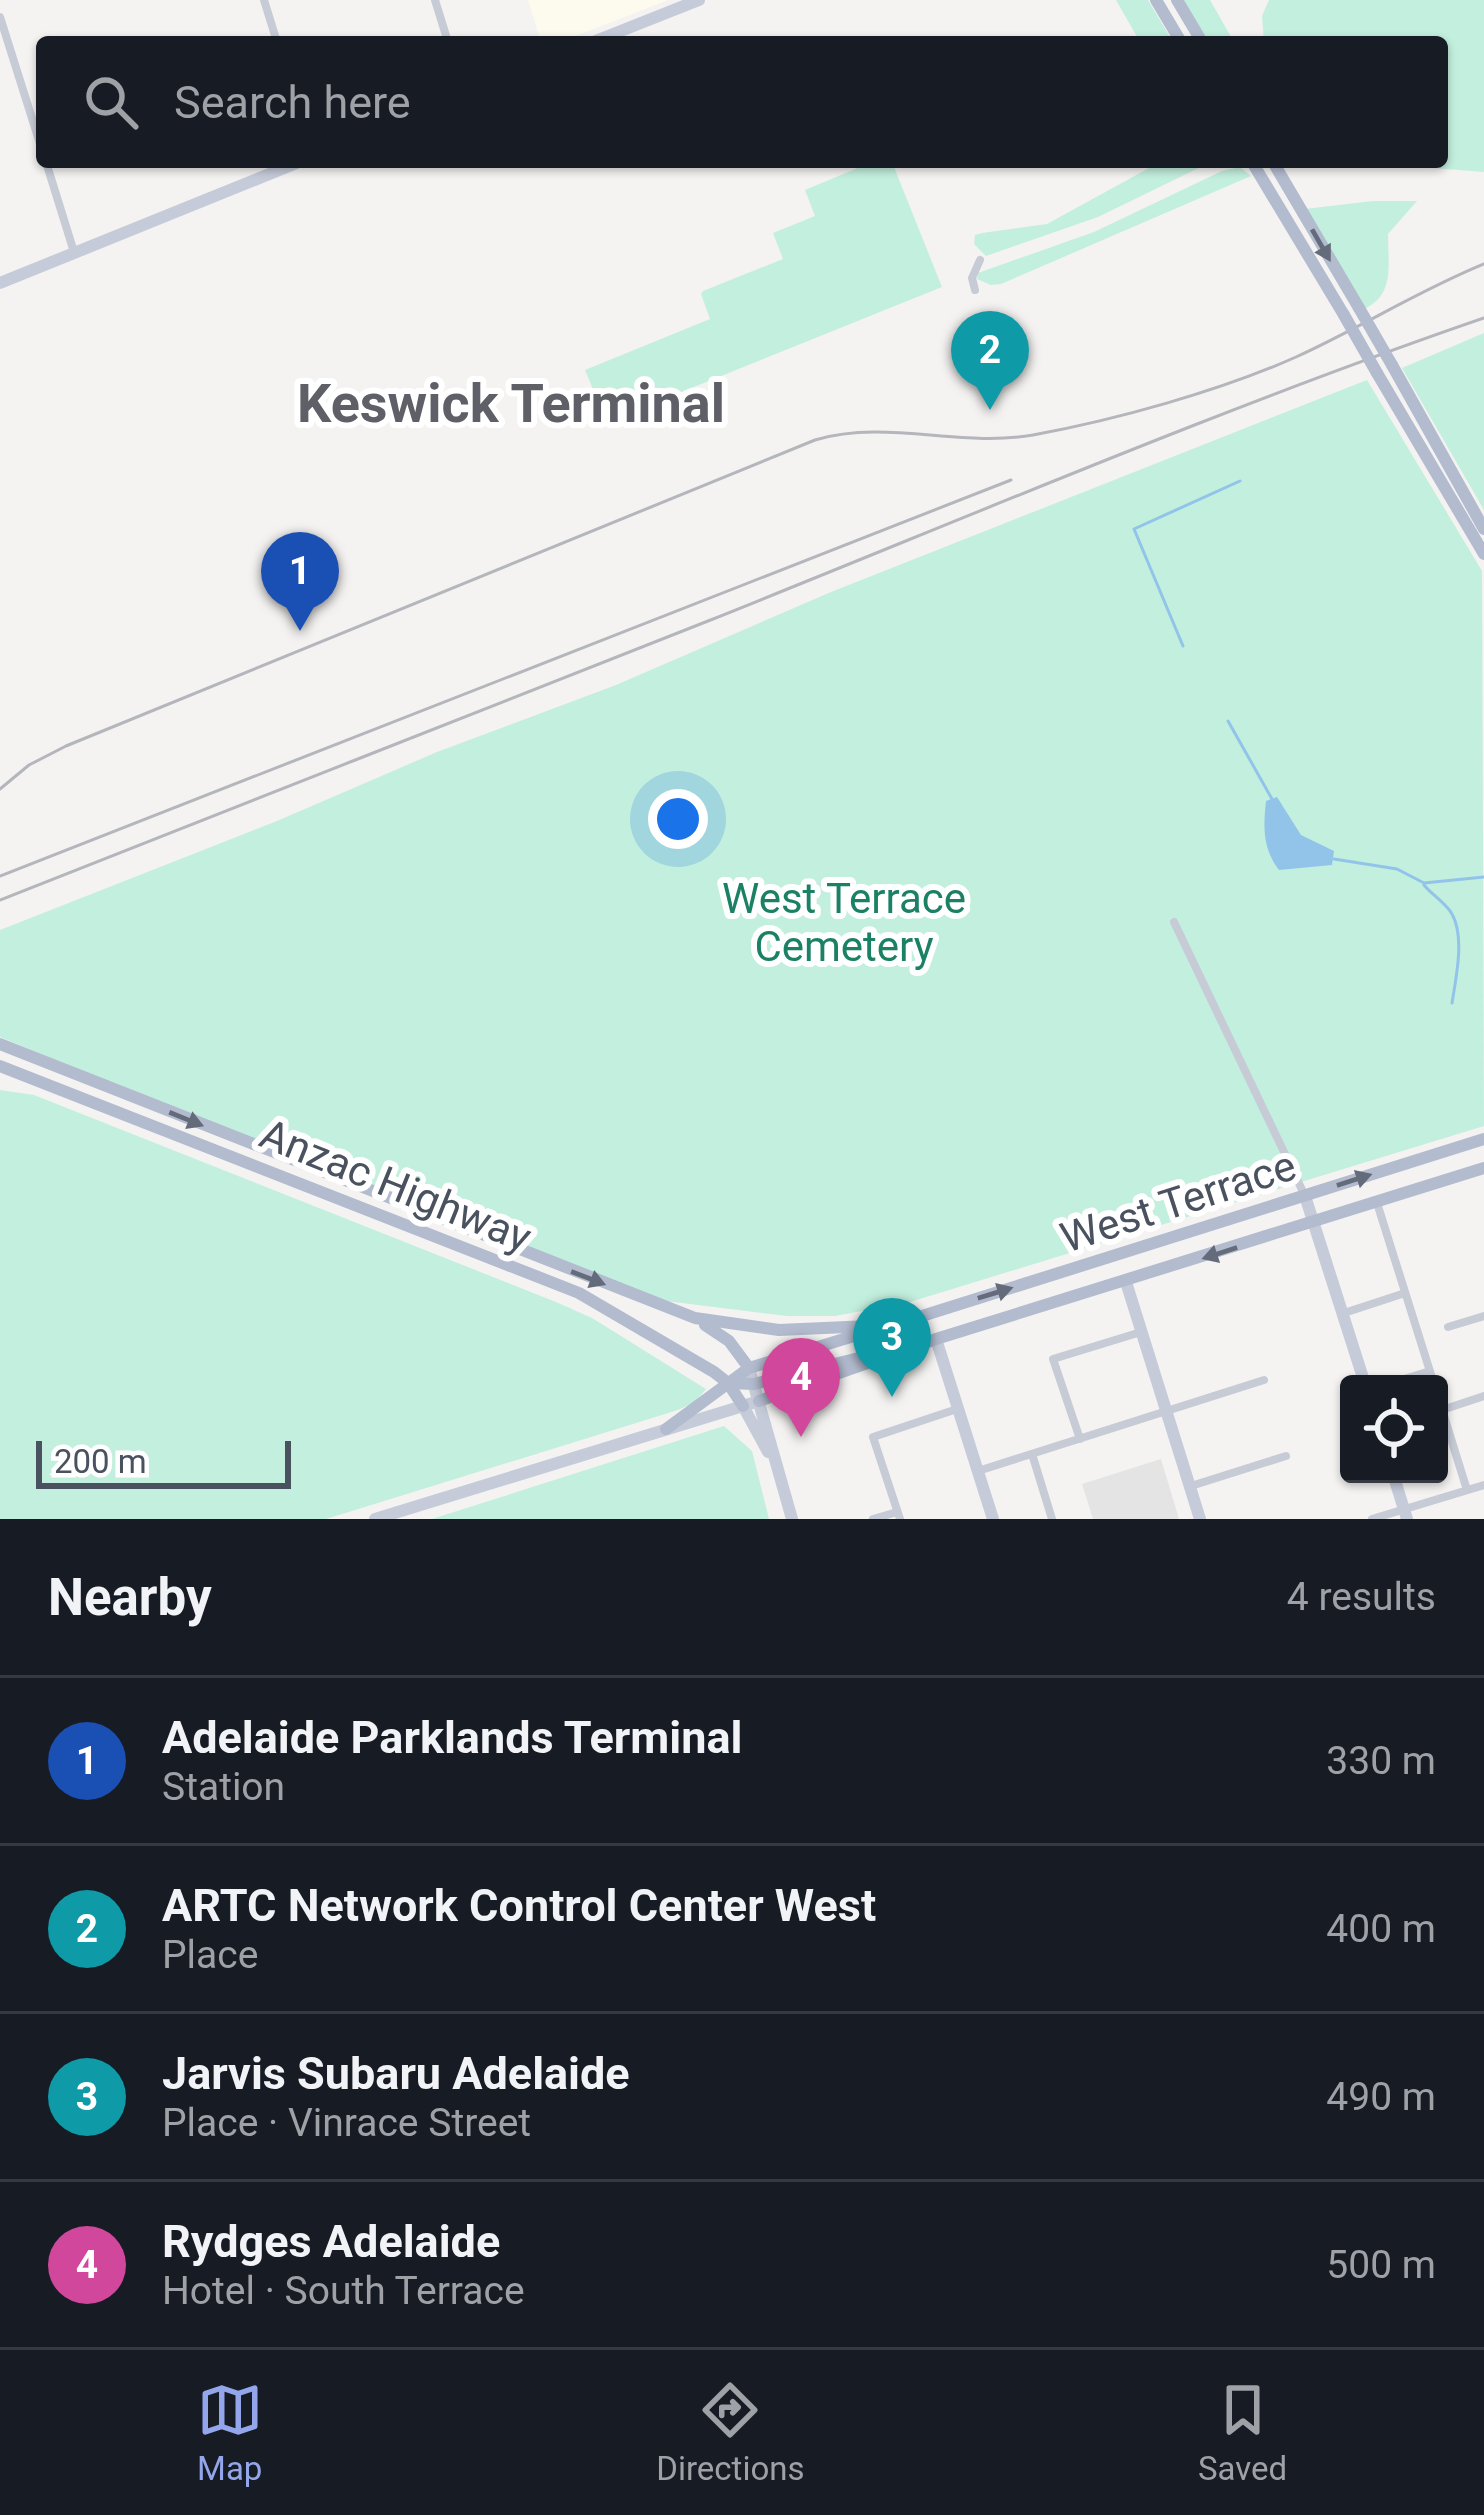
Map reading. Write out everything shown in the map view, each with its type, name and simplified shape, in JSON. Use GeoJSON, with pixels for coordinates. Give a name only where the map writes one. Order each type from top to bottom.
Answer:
{"type":"FeatureCollection","features":[{"type":"Feature","properties":{"kind":"main road"},"geometry":{"type":"LineString","coordinates":[[608,36],[699,0]]}},
{"type":"Feature","properties":{"kind":"main road"},"geometry":{"type":"LineString","coordinates":[[1156,0],[1177,36]]}},
{"type":"Feature","properties":{"kind":"main road"},"geometry":{"type":"LineString","coordinates":[[1177,0],[1198,36]]}},
{"type":"Feature","properties":{"kind":"main road"},"geometry":{"type":"LineString","coordinates":[[0,283],[284,168]]}},
{"type":"Feature","properties":{"kind":"main road"},"geometry":{"type":"LineString","coordinates":[[1256,168],[1484,554]]}},
{"type":"Feature","properties":{"kind":"main road"},"geometry":{"type":"LineString","coordinates":[[1277,168],[1484,529]]}},
{"type":"Feature","properties":{"kind":"main road","name":"Anzac Highway"},"geometry":{"type":"LineString","coordinates":[[0,1044],[694,1318]]}},
{"type":"Feature","properties":{"kind":"main road","name":"Anzac Highway"},"geometry":{"type":"LineString","coordinates":[[0,1066],[578,1293],[728,1383],[743,1406]]}},
{"type":"Feature","properties":{"kind":"main road"},"geometry":{"type":"LineString","coordinates":[[130,1115],[136,1099]]}},
{"type":"Feature","properties":{"kind":"main road","name":"West Terrace"},"geometry":{"type":"LineString","coordinates":[[728,1383],[749,1368],[1484,1139]]}},
{"type":"Feature","properties":{"kind":"main road","name":"West Terrace"},"geometry":{"type":"LineString","coordinates":[[759,1401],[936,1339],[1484,1168]]}},
{"type":"Feature","properties":{"kind":"main road"},"geometry":{"type":"LineString","coordinates":[[1305,1196],[1362,1375]]}},
{"type":"Feature","properties":{"kind":"main road"},"geometry":{"type":"LineString","coordinates":[[1118,1255],[1200,1519]]}},
{"type":"Feature","properties":{"kind":"main road"},"geometry":{"type":"LineString","coordinates":[[694,1318],[729,1341],[749,1368],[792,1519]]}},
{"type":"Feature","properties":{"kind":"main road","name":"West Terrace"},"geometry":{"type":"LineString","coordinates":[[694,1318],[779,1330],[892,1325]]}},
{"type":"Feature","properties":{"kind":"main road"},"geometry":{"type":"LineString","coordinates":[[936,1339],[993,1519]]}},
{"type":"Feature","properties":{"kind":"main road","name":"West Terrace"},"geometry":{"type":"LineString","coordinates":[[728,1383],[754,1384],[936,1339]]}},
{"type":"Feature","properties":{"kind":"main road"},"geometry":{"type":"LineString","coordinates":[[666,1430],[728,1383]]}},
{"type":"Feature","properties":{"kind":"main road"},"geometry":{"type":"LineString","coordinates":[[375,1519],[759,1401]]}},
{"type":"Feature","properties":{"kind":"main road"},"geometry":{"type":"LineString","coordinates":[[743,1406],[774,1463]]}},
{"type":"Feature","properties":{"kind":"main road"},"geometry":{"type":"LineString","coordinates":[[717,1414],[755,1431]]}},
{"type":"Feature","properties":{"kind":"main road"},"geometry":{"type":"LineString","coordinates":[[1396,1483],[1406,1514]]}},
{"type":"Feature","properties":{"kind":"street"},"geometry":{"type":"LineString","coordinates":[[264,0],[275,36]]}},
{"type":"Feature","properties":{"kind":"street"},"geometry":{"type":"LineString","coordinates":[[435,0],[446,36]]}},
{"type":"Feature","properties":{"kind":"street"},"geometry":{"type":"LineString","coordinates":[[0,17],[36,131]]}},
{"type":"Feature","properties":{"kind":"street"},"geometry":{"type":"LineString","coordinates":[[48,168],[75,254]]}},
{"type":"Feature","properties":{"kind":"street"},"geometry":{"type":"LineString","coordinates":[[975,290],[972,278],[980,260]]}},
{"type":"Feature","properties":{"kind":"street"},"geometry":{"type":"LineString","coordinates":[[1174,922],[1305,1196]]}},
{"type":"Feature","properties":{"kind":"street"},"geometry":{"type":"LineString","coordinates":[[1376,1201],[1431,1375]]}},
{"type":"Feature","properties":{"kind":"street"},"geometry":{"type":"LineString","coordinates":[[1342,1313],[1405,1293]]}},
{"type":"Feature","properties":{"kind":"street"},"geometry":{"type":"LineString","coordinates":[[1448,1328],[1484,1316]]}},
{"type":"Feature","properties":{"kind":"street"},"geometry":{"type":"LineString","coordinates":[[1080,1439],[1053,1359],[1142,1332]]}},
{"type":"Feature","properties":{"kind":"street"},"geometry":{"type":"LineString","coordinates":[[1417,1375],[1430,1371]]}},
{"type":"Feature","properties":{"kind":"street"},"geometry":{"type":"LineString","coordinates":[[978,1471],[1264,1380]]}},
{"type":"Feature","properties":{"kind":"street"},"geometry":{"type":"LineString","coordinates":[[1448,1404],[1484,1396]]}},
{"type":"Feature","properties":{"kind":"street"},"geometry":{"type":"LineString","coordinates":[[873,1519],[898,1515],[873,1436],[958,1409]]}},
{"type":"Feature","properties":{"kind":"street"},"geometry":{"type":"LineString","coordinates":[[1448,1428],[1467,1490]]}},
{"type":"Feature","properties":{"kind":"street"},"geometry":{"type":"LineString","coordinates":[[1031,1454],[1052,1519]]}},
{"type":"Feature","properties":{"kind":"street"},"geometry":{"type":"LineString","coordinates":[[1190,1486],[1286,1456]]}},
{"type":"Feature","properties":{"kind":"street"},"geometry":{"type":"LineString","coordinates":[[1372,1519],[1406,1514],[1484,1485]]}},
{"type":"Feature","properties":{"kind":"shaded area"},"geometry":{"type":"Polygon","coordinates":[[[528,0],[668,0],[575,36],[539,36],[528,0]]]}},
{"type":"Feature","properties":{"kind":"shaded area"},"geometry":{"type":"Polygon","coordinates":[[[1161,1459],[1179,1519],[1093,1519],[1082,1484],[1161,1459]]]}},
{"type":"Feature","properties":{"kind":"green space"},"geometry":{"type":"Polygon","coordinates":[[[1116,0],[1148,0],[1169,36],[1137,36],[1116,0]]]}},
{"type":"Feature","properties":{"kind":"green space"},"geometry":{"type":"Polygon","coordinates":[[[1183,0],[1210,0],[1231,36],[1204,36],[1183,0]]]}},
{"type":"Feature","properties":{"kind":"green space"},"geometry":{"type":"Polygon","coordinates":[[[1269,0],[1484,0],[1484,172],[1433,168],[1448,168],[1448,36],[1264,36],[1262,16],[1269,0]]]}},
{"type":"Feature","properties":{"kind":"green space"},"geometry":{"type":"Polygon","coordinates":[[[858,168],[894,168],[942,287],[607,422],[585,370],[710,319],[703,291],[783,259],[773,233],[815,216],[805,190],[858,168]]]}},
{"type":"Feature","properties":{"kind":"green space"},"geometry":{"type":"Polygon","coordinates":[[[1149,168],[1199,168],[1098,217],[986,256],[974,244],[975,235],[982,233],[1047,224],[1149,168]]]}},
{"type":"Feature","properties":{"kind":"green space"},"geometry":{"type":"Polygon","coordinates":[[[1241,168],[1251,176],[1001,284],[977,279],[978,273],[1094,232],[1222,171],[1241,168]]]}},
{"type":"Feature","properties":{"kind":"green space"},"geometry":{"type":"Polygon","coordinates":[[[1417,201],[1388,234],[1385,287],[1364,309],[1305,209],[1417,201]]]}},
{"type":"Feature","properties":{"kind":"green space"},"geometry":{"type":"Polygon","coordinates":[[[1484,333],[1484,510],[1402,368],[1484,333]]]}},
{"type":"Feature","properties":{"kind":"green space","name":"West Terrace Cemetery"},"geometry":{"type":"Polygon","coordinates":[[[1367,380],[1482,571],[1484,1126],[910,1302],[835,1316],[787,1316],[666,1301],[0,1037],[0,930],[1367,380]]]}},
{"type":"Feature","properties":{"kind":"green space"},"geometry":{"type":"Polygon","coordinates":[[[0,1090],[34,1095],[556,1302],[592,1318],[706,1389],[695,1402],[678,1410],[326,1519],[0,1519],[0,1090]]]}},
{"type":"Feature","properties":{"kind":"green space"},"geometry":{"type":"Polygon","coordinates":[[[724,1426],[752,1451],[769,1519],[432,1519],[724,1426]]]}},
{"type":"Feature","properties":{"kind":"water"},"geometry":{"type":"Polygon","coordinates":[[[1277,797],[1301,835],[1334,851],[1332,865],[1279,870],[1267,846],[1265,829],[1266,801],[1277,797]]]}},
{"type":"Feature","properties":{"kind":"waterway"},"geometry":{"type":"LineString","coordinates":[[1183,646],[1134,529],[1240,481]]}},
{"type":"Feature","properties":{"kind":"waterway"},"geometry":{"type":"LineString","coordinates":[[1228,721],[1272,799]]}},
{"type":"Feature","properties":{"kind":"waterway"},"geometry":{"type":"LineString","coordinates":[[1334,859],[1397,869],[1424,883],[1484,877]]}},
{"type":"Feature","properties":{"kind":"waterway"},"geometry":{"type":"LineString","coordinates":[[1424,885],[1456,923],[1458,958],[1452,1003]]}},
{"type":"Feature","properties":{"kind":"railway"},"geometry":{"type":"LineString","coordinates":[[0,789],[29,765],[66,746],[815,440],[869,432],[1006,438],[1132,413],[1296,357],[1484,264]]}},
{"type":"Feature","properties":{"kind":"railway"},"geometry":{"type":"LineString","coordinates":[[0,900],[1191,426],[1484,318]]}},
{"type":"Feature","properties":{"kind":"railway"},"geometry":{"type":"LineString","coordinates":[[0,876],[1011,480]]}},
{"type":"Feature","properties":{"kind":"place","name":"ARTC Network Control Center West"},"geometry":{"type":"Point","coordinates":[990,410]}},
{"type":"Feature","properties":{"kind":"place","name":"Adelaide Parklands Terminal"},"geometry":{"type":"Point","coordinates":[300,631]}},
{"type":"Feature","properties":{"kind":"place","name":"Jarvis Subaru Adelaide"},"geometry":{"type":"Point","coordinates":[892,1397]}},
{"type":"Feature","properties":{"kind":"place","name":"Rydges Adelaide"},"geometry":{"type":"Point","coordinates":[801,1437]}},
{"type":"Feature","properties":{"kind":"district","name":"Keswick Terminal"},"geometry":{"type":"Point","coordinates":[511,403]}}]}
